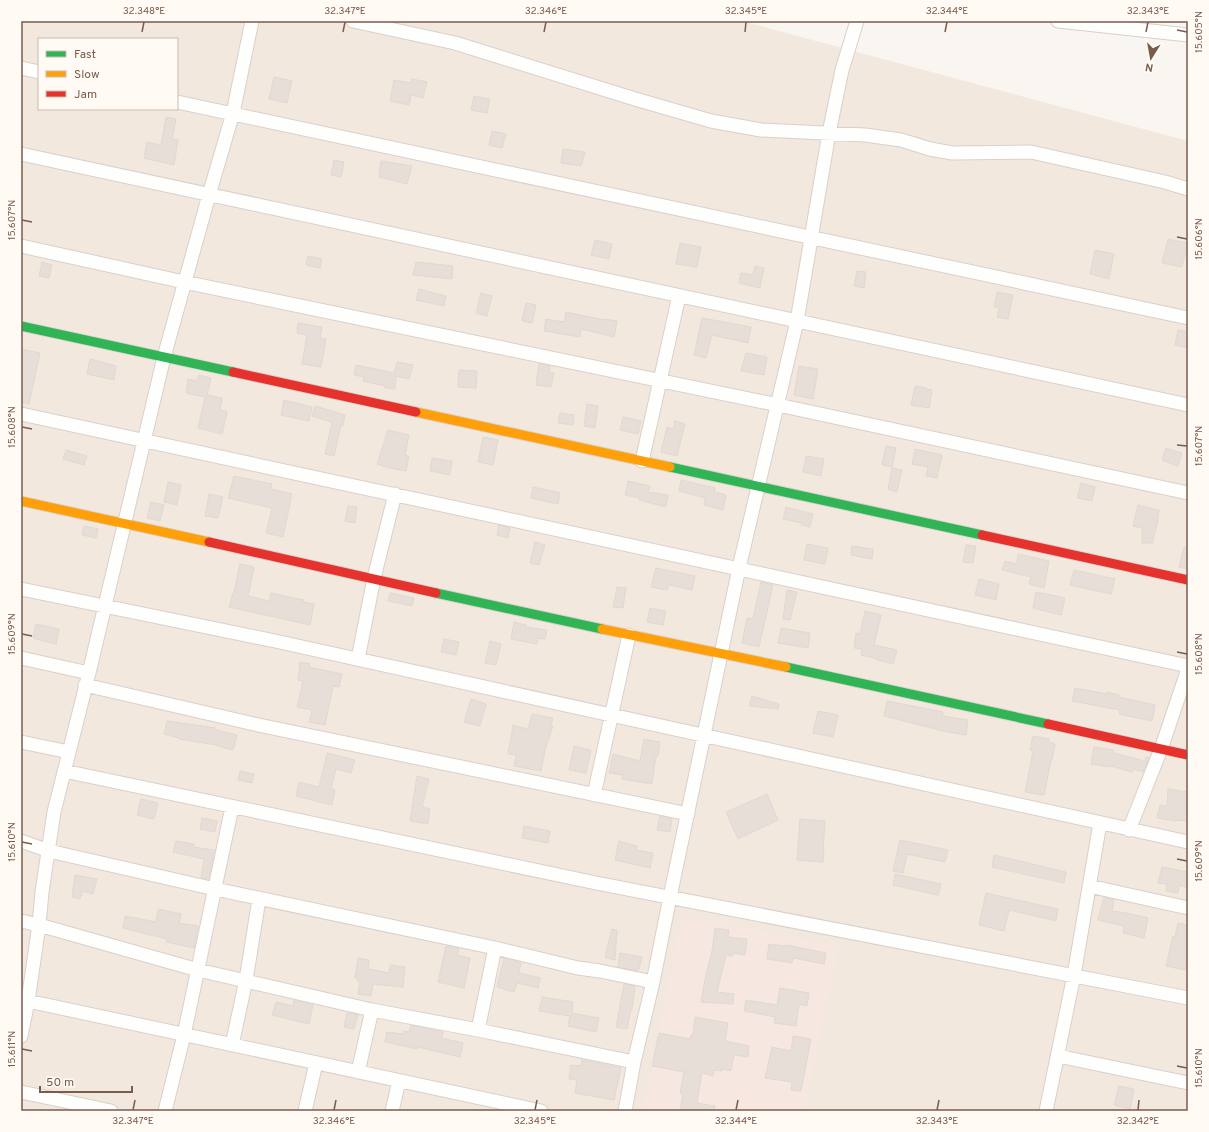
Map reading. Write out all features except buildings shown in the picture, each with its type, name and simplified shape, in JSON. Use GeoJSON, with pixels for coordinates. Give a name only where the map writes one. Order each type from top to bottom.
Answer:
{"type":"FeatureCollection","features":[{"type":"Feature","properties":{"kind":"street"},"geometry":{"type":"LineString","coordinates":[[21,1036],[25,1003],[39,925],[42,892],[54,812],[164,357],[233,113],[252,21]]}},
{"type":"Feature","properties":{"kind":"street"},"geometry":{"type":"LineString","coordinates":[[353,21],[456,44],[711,121],[761,130],[865,135],[901,140],[930,149],[952,153],[1031,152],[1165,182],[1188,189]]}},
{"type":"Feature","properties":{"kind":"street"},"geometry":{"type":"LineString","coordinates":[[625,1111],[634,1062],[653,982],[739,568],[797,321],[829,133],[842,70],[857,21]]}},
{"type":"Feature","properties":{"kind":"street"},"geometry":{"type":"LineString","coordinates":[[1058,21],[1188,35]]}},
{"type":"Feature","properties":{"kind":"street"},"geometry":{"type":"LineString","coordinates":[[21,68],[38,72]]}},
{"type":"Feature","properties":{"kind":"street"},"geometry":{"type":"LineString","coordinates":[[178,102],[1188,318]]}},
{"type":"Feature","properties":{"kind":"street"},"geometry":{"type":"LineString","coordinates":[[21,154],[1188,405]]}},
{"type":"Feature","properties":{"kind":"street"},"geometry":{"type":"LineString","coordinates":[[21,246],[184,282],[778,405],[1188,493]]}},
{"type":"Feature","properties":{"kind":"street"},"geometry":{"type":"LineString","coordinates":[[642,460],[679,296]]}},
{"type":"Feature","properties":{"kind":"street"},"geometry":{"type":"LineString","coordinates":[[21,326],[1188,580]]}},
{"type":"Feature","properties":{"kind":"street"},"geometry":{"type":"LineString","coordinates":[[21,414],[1188,666]]}},
{"type":"Feature","properties":{"kind":"street"},"geometry":{"type":"LineString","coordinates":[[358,659],[374,578],[395,494]]}},
{"type":"Feature","properties":{"kind":"street"},"geometry":{"type":"LineString","coordinates":[[21,501],[629,635],[721,653],[1188,755]]}},
{"type":"Feature","properties":{"kind":"street"},"geometry":{"type":"LineString","coordinates":[[21,589],[275,641],[612,714],[1188,842]]}},
{"type":"Feature","properties":{"kind":"street"},"geometry":{"type":"LineString","coordinates":[[594,795],[629,635]]}},
{"type":"Feature","properties":{"kind":"street"},"geometry":{"type":"LineString","coordinates":[[21,658],[87,679],[254,724],[688,814]]}},
{"type":"Feature","properties":{"kind":"street"},"geometry":{"type":"LineString","coordinates":[[1129,830],[1161,749],[1188,669]]}},
{"type":"Feature","properties":{"kind":"street"},"geometry":{"type":"LineString","coordinates":[[21,742],[69,752]]}},
{"type":"Feature","properties":{"kind":"street"},"geometry":{"type":"LineString","coordinates":[[64,771],[596,883],[1188,998]]}},
{"type":"Feature","properties":{"kind":"street"},"geometry":{"type":"LineString","coordinates":[[165,1111],[184,1035],[232,807]]}},
{"type":"Feature","properties":{"kind":"street"},"geometry":{"type":"LineString","coordinates":[[1046,1111],[1074,976],[1100,823]]}},
{"type":"Feature","properties":{"kind":"street"},"geometry":{"type":"LineString","coordinates":[[21,841],[49,851],[215,889],[495,948],[578,968],[653,982]]}},
{"type":"Feature","properties":{"kind":"street"},"geometry":{"type":"LineString","coordinates":[[1089,886],[1188,908]]}},
{"type":"Feature","properties":{"kind":"street"},"geometry":{"type":"LineString","coordinates":[[232,1045],[246,980],[259,898]]}},
{"type":"Feature","properties":{"kind":"street"},"geometry":{"type":"LineString","coordinates":[[21,921],[198,970],[372,1010],[634,1062]]}},
{"type":"Feature","properties":{"kind":"street"},"geometry":{"type":"LineString","coordinates":[[478,1030],[495,948]]}},
{"type":"Feature","properties":{"kind":"street"},"geometry":{"type":"LineString","coordinates":[[25,1003],[232,1045],[541,1111]]}},
{"type":"Feature","properties":{"kind":"street"},"geometry":{"type":"LineString","coordinates":[[358,1072],[372,1010]]}},
{"type":"Feature","properties":{"kind":"street"},"geometry":{"type":"LineString","coordinates":[[1058,1056],[1188,1083]]}},
{"type":"Feature","properties":{"kind":"street"},"geometry":{"type":"LineString","coordinates":[[305,1111],[316,1063]]}},
{"type":"Feature","properties":{"kind":"street"},"geometry":{"type":"LineString","coordinates":[[392,1111],[399,1081]]}},
{"type":"Feature","properties":{"kind":"street"},"geometry":{"type":"LineString","coordinates":[[21,1092],[111,1111]]}},
{"type":"Feature","properties":{"kind":"shaded area"},"geometry":{"type":"Polygon","coordinates":[[[21,21],[742,21],[1188,141],[1188,1111],[21,1111],[21,21]]]}},
{"type":"Feature","properties":{"kind":"shaded area"},"geometry":{"type":"Polygon","coordinates":[[[682,917],[838,947],[804,1111],[643,1111],[682,917]]]}},
{"type":"Feature","properties":{"kind":"traffic: fast"},"geometry":{"type":"LineString","coordinates":[[21,326],[233,372]]}},
{"type":"Feature","properties":{"kind":"traffic: fast"},"geometry":{"type":"LineString","coordinates":[[670,467],[982,535]]}},
{"type":"Feature","properties":{"kind":"traffic: fast"},"geometry":{"type":"LineString","coordinates":[[436,593],[602,629]]}},
{"type":"Feature","properties":{"kind":"traffic: fast"},"geometry":{"type":"LineString","coordinates":[[786,667],[1048,724]]}},
{"type":"Feature","properties":{"kind":"traffic: slow"},"geometry":{"type":"LineString","coordinates":[[416,412],[670,467]]}},
{"type":"Feature","properties":{"kind":"traffic: slow"},"geometry":{"type":"LineString","coordinates":[[21,501],[209,542]]}},
{"type":"Feature","properties":{"kind":"traffic: slow"},"geometry":{"type":"LineString","coordinates":[[602,629],[786,667]]}},
{"type":"Feature","properties":{"kind":"traffic: jam"},"geometry":{"type":"LineString","coordinates":[[233,372],[416,412]]}},
{"type":"Feature","properties":{"kind":"traffic: jam"},"geometry":{"type":"LineString","coordinates":[[982,535],[1188,580]]}},
{"type":"Feature","properties":{"kind":"traffic: jam"},"geometry":{"type":"LineString","coordinates":[[209,542],[436,593]]}},
{"type":"Feature","properties":{"kind":"traffic: jam"},"geometry":{"type":"LineString","coordinates":[[1048,724],[1188,755]]}}]}
